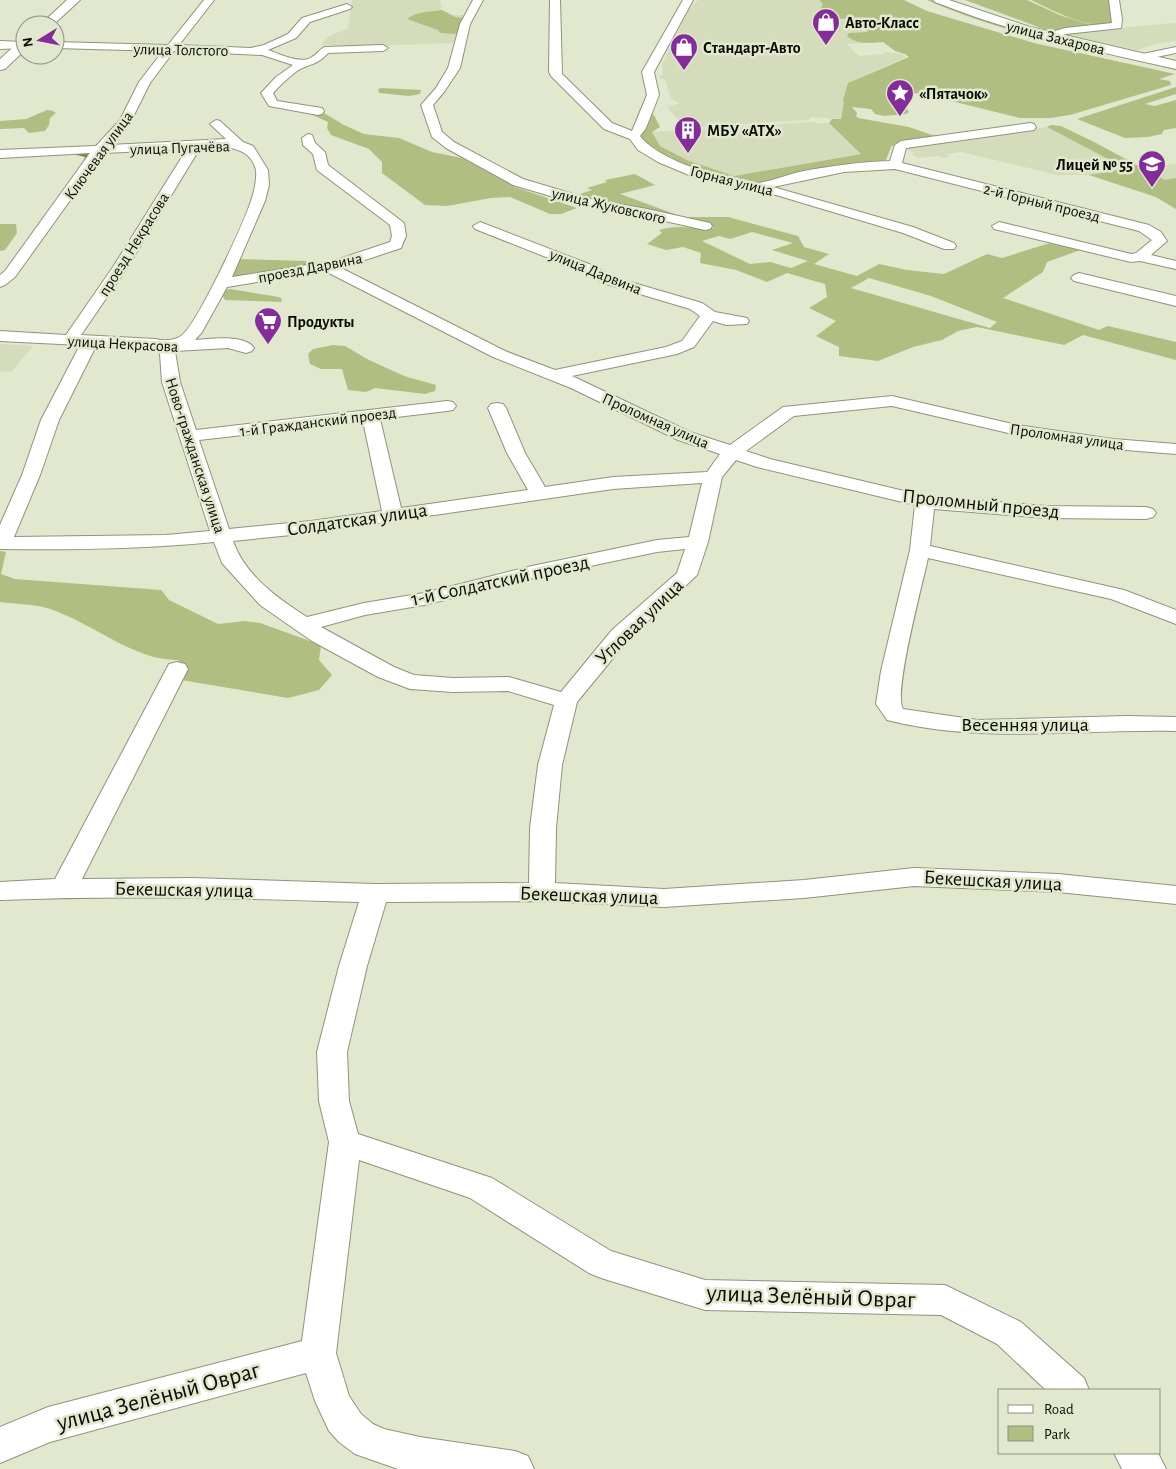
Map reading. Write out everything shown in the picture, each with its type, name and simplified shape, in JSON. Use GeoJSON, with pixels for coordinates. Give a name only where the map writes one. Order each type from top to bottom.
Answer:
{"type":"FeatureCollection","features":[{"type":"Feature","properties":{"kind":"main road"},"geometry":{"type":"LineString","coordinates":[[57,15],[74,0]]}},
{"type":"Feature","properties":{"kind":"main road","name":"улица Захарова"},"geometry":{"type":"LineString","coordinates":[[939,0],[980,17],[1049,36],[1176,65]]}},
{"type":"Feature","properties":{"kind":"main road"},"geometry":{"type":"LineString","coordinates":[[0,45],[15,44]]}},
{"type":"Feature","properties":{"kind":"main road"},"geometry":{"type":"LineString","coordinates":[[0,66],[15,52]]}},
{"type":"Feature","properties":{"kind":"street","name":"Ключевая улица"},"geometry":{"type":"LineString","coordinates":[[0,282],[10,274],[100,149],[125,121],[145,82],[209,0]]}},
{"type":"Feature","properties":{"kind":"street","name":"улица Жуковского"},"geometry":{"type":"LineString","coordinates":[[478,0],[465,24],[454,68],[427,105],[436,134],[450,145],[518,182],[588,204],[647,213],[705,226]]}},
{"type":"Feature","properties":{"kind":"street","name":"Горная улица"},"geometry":{"type":"LineString","coordinates":[[555,0],[556,76],[608,126],[634,136],[642,147],[693,172],[779,192],[844,210],[949,246]]}},
{"type":"Feature","properties":{"kind":"street"},"geometry":{"type":"LineString","coordinates":[[634,136],[640,128],[653,95],[648,72],[688,0]]}},
{"type":"Feature","properties":{"kind":"street"},"geometry":{"type":"LineString","coordinates":[[1049,36],[1065,31],[1117,26],[1118,19],[1114,0]]}},
{"type":"Feature","properties":{"kind":"street"},"geometry":{"type":"LineString","coordinates":[[250,51],[268,47],[292,36],[306,20],[347,8]]}},
{"type":"Feature","properties":{"kind":"street","name":"улица Толстого"},"geometry":{"type":"LineString","coordinates":[[65,45],[263,52],[305,65]]}},
{"type":"Feature","properties":{"kind":"street"},"geometry":{"type":"LineString","coordinates":[[318,111],[273,104],[267,94],[280,79],[295,68],[316,60],[325,50],[383,48]]}},
{"type":"Feature","properties":{"kind":"street"},"geometry":{"type":"LineString","coordinates":[[1142,57],[1176,50]]}},
{"type":"Feature","properties":{"kind":"street"},"geometry":{"type":"LineString","coordinates":[[164,347],[186,340],[194,332],[222,283],[258,201],[262,185],[262,170],[255,156],[249,149],[239,145],[216,124]]}},
{"type":"Feature","properties":{"kind":"street"},"geometry":{"type":"LineString","coordinates":[[754,187],[795,177],[877,165],[895,165],[901,145],[1030,127]]}},
{"type":"Feature","properties":{"kind":"street","name":"проезд Дарвина"},"geometry":{"type":"LineString","coordinates":[[222,283],[326,266],[379,252],[396,245],[399,236],[397,223],[322,166],[319,152],[309,146],[308,138]]}},
{"type":"Feature","properties":{"kind":"street","name":"улица Пугачёва"},"geometry":{"type":"LineString","coordinates":[[0,154],[225,143],[239,145]]}},
{"type":"Feature","properties":{"kind":"street","name":"проезд Некрасова"},"geometry":{"type":"LineString","coordinates":[[70,340],[120,268],[194,146]]}},
{"type":"Feature","properties":{"kind":"street","name":"2-й Горный проезд"},"geometry":{"type":"LineString","coordinates":[[895,165],[1144,228],[1156,234],[1160,241],[1140,257]]}},
{"type":"Feature","properties":{"kind":"street","name":"улица Дарвина"},"geometry":{"type":"LineString","coordinates":[[480,226],[589,269],[608,280],[696,306],[709,315],[726,320],[741,321]]}},
{"type":"Feature","properties":{"kind":"street"},"geometry":{"type":"LineString","coordinates":[[999,226],[1131,258],[1140,257],[1176,265]]}},
{"type":"Feature","properties":{"kind":"street","name":"Проломная улица"},"geometry":{"type":"LineString","coordinates":[[326,266],[499,354],[578,384],[684,436],[732,453],[789,411],[883,401],[1016,430],[1113,444],[1176,449]]}},
{"type":"Feature","properties":{"kind":"street"},"geometry":{"type":"LineString","coordinates":[[1080,278],[1176,301]]}},
{"type":"Feature","properties":{"kind":"street"},"geometry":{"type":"LineString","coordinates":[[552,375],[671,351],[688,344],[709,315]]}},
{"type":"Feature","properties":{"kind":"street","name":"улица Некрасова"},"geometry":{"type":"LineString","coordinates":[[0,336],[155,344],[164,347],[229,344],[246,348]]}},
{"type":"Feature","properties":{"kind":"street"},"geometry":{"type":"LineString","coordinates":[[1,543],[31,475],[50,420],[90,341]]}},
{"type":"Feature","properties":{"kind":"street","name":"Ново-гражданская улица"},"geometry":{"type":"LineString","coordinates":[[164,347],[168,354],[171,382],[222,535],[228,559],[267,601],[302,625],[386,672],[410,682],[453,685],[509,684],[566,701]]}},
{"type":"Feature","properties":{"kind":"street","name":"1-й Гражданский проезд"},"geometry":{"type":"LineString","coordinates":[[188,436],[448,406]]}},
{"type":"Feature","properties":{"kind":"street"},"geometry":{"type":"LineString","coordinates":[[497,408],[516,453],[539,493]]}},
{"type":"Feature","properties":{"kind":"street"},"geometry":{"type":"LineString","coordinates":[[370,415],[393,514]]}},
{"type":"Feature","properties":{"kind":"street","name":"Угловая улица"},"geometry":{"type":"LineString","coordinates":[[542,892],[543,828],[550,765],[566,701],[620,635],[687,574],[698,542],[713,477],[732,453]]}},
{"type":"Feature","properties":{"kind":"street","name":"Проломный проезд"},"geometry":{"type":"LineString","coordinates":[[732,453],[764,463],[925,502],[1046,512],[1146,513]]}},
{"type":"Feature","properties":{"kind":"street","name":"Солдатская улица"},"geometry":{"type":"LineString","coordinates":[[1,543],[52,544],[166,541],[311,527],[613,483],[713,477]]}},
{"type":"Feature","properties":{"kind":"street","name":"Весенняя улица"},"geometry":{"type":"LineString","coordinates":[[925,502],[920,550],[892,671],[888,704],[895,715],[978,727],[1127,723],[1176,724]]}},
{"type":"Feature","properties":{"kind":"street","name":"1-й Солдатский проезд"},"geometry":{"type":"LineString","coordinates":[[302,625],[364,609],[424,599],[551,568],[657,546],[698,542]]}},
{"type":"Feature","properties":{"kind":"street"},"geometry":{"type":"LineString","coordinates":[[920,550],[1117,594],[1176,618]]}},
{"type":"Feature","properties":{"kind":"street"},"geometry":{"type":"LineString","coordinates":[[64,888],[177,668]]}},
{"type":"Feature","properties":{"kind":"street","name":"Бекешская улица"},"geometry":{"type":"LineString","coordinates":[[0,891],[64,888],[192,887],[374,893],[542,892],[664,898],[804,889],[848,882],[914,877],[1058,882],[1176,895]]}},
{"type":"Feature","properties":{"kind":"street"},"geometry":{"type":"LineString","coordinates":[[374,893],[353,966],[332,1052],[334,1101],[345,1142],[318,1353],[325,1378],[340,1415],[351,1428],[366,1440],[403,1452],[515,1469]]}},
{"type":"Feature","properties":{"kind":"street","name":"улица Зелёный Овраг"},"geometry":{"type":"LineString","coordinates":[[345,1142],[480,1188],[601,1263],[704,1295],[945,1300],[1009,1333],[1070,1389]]}},
{"type":"Feature","properties":{"kind":"street","name":"улица Зелёный Овраг"},"geometry":{"type":"LineString","coordinates":[[0,1445],[48,1425],[318,1353]]}},
{"type":"Feature","properties":{"kind":"street"},"geometry":{"type":"LineString","coordinates":[[1134,1454],[1147,1469]]}},
{"type":"Feature","properties":{"kind":"shaded area"},"geometry":{"type":"Polygon","coordinates":[[[352,0],[440,0],[442,10],[453,15],[466,15],[454,43],[372,46],[320,45],[330,36],[348,28],[352,0]]]}},
{"type":"Feature","properties":{"kind":"shaded area"},"geometry":{"type":"Polygon","coordinates":[[[698,0],[828,0],[883,42],[847,44],[859,56],[885,54],[886,52],[902,54],[906,57],[848,83],[841,119],[810,117],[810,119],[805,120],[685,128],[667,107],[680,103],[671,99],[665,79],[657,77],[663,75],[662,64],[689,10],[698,0]]]}},
{"type":"Feature","properties":{"kind":"shaded area"},"geometry":{"type":"Polygon","coordinates":[[[1176,23],[1176,41],[1155,44],[1137,50],[1068,35],[1068,32],[1176,23]]]}},
{"type":"Feature","properties":{"kind":"shaded area"},"geometry":{"type":"Polygon","coordinates":[[[814,122],[829,123],[861,154],[734,176],[687,160],[660,146],[652,132],[814,122]]]}},
{"type":"Feature","properties":{"kind":"shaded area"},"geometry":{"type":"Polygon","coordinates":[[[1047,127],[1128,169],[1176,164],[1176,209],[1156,197],[1089,175],[1058,175],[961,152],[947,154],[950,157],[943,158],[939,156],[918,158],[911,154],[915,153],[906,148],[1047,127]]]}},
{"type":"Feature","properties":{"kind":"shaded area"},"geometry":{"type":"Polygon","coordinates":[[[0,344],[33,346],[11,372],[0,371],[0,344]]]}},
{"type":"Feature","properties":{"kind":"green space"},"geometry":{"type":"Polygon","coordinates":[[[819,0],[904,0],[927,11],[1034,43],[1175,74],[1159,79],[1170,81],[1171,85],[1070,115],[1050,118],[1020,118],[919,93],[903,95],[910,102],[905,106],[909,112],[906,114],[884,116],[875,114],[871,109],[852,107],[857,113],[856,116],[858,118],[909,127],[935,136],[897,143],[891,147],[886,160],[874,164],[765,183],[739,182],[686,166],[669,156],[650,149],[639,138],[648,115],[652,114],[660,127],[652,132],[660,146],[687,160],[734,176],[861,154],[829,123],[832,119],[841,119],[843,100],[848,83],[909,57],[895,51],[883,42],[864,43],[851,39],[847,36],[849,33],[868,32],[854,19],[826,18],[820,10],[823,4],[819,0]]]}},
{"type":"Feature","properties":{"kind":"green space"},"geometry":{"type":"Polygon","coordinates":[[[927,0],[934,0],[963,12],[1023,31],[1176,66],[1176,70],[1018,32],[987,23],[927,0]]]}},
{"type":"Feature","properties":{"kind":"green space"},"geometry":{"type":"Polygon","coordinates":[[[965,0],[1027,0],[1062,16],[1099,27],[1049,31],[965,0]]]}},
{"type":"Feature","properties":{"kind":"green space"},"geometry":{"type":"Polygon","coordinates":[[[1031,0],[1109,0],[1114,19],[1112,26],[1091,24],[1070,18],[1031,0]]]}},
{"type":"Feature","properties":{"kind":"green space"},"geometry":{"type":"Polygon","coordinates":[[[442,10],[455,17],[464,18],[457,34],[440,33],[438,30],[407,19],[419,13],[442,10]]]}},
{"type":"Feature","properties":{"kind":"green space"},"geometry":{"type":"Polygon","coordinates":[[[1176,87],[1176,94],[1145,104],[1155,106],[1176,100],[1176,128],[1164,130],[1162,134],[1125,138],[1077,119],[1176,87]]]}},
{"type":"Feature","properties":{"kind":"green space"},"geometry":{"type":"Polygon","coordinates":[[[378,89],[421,90],[420,94],[409,96],[379,93],[378,89]]]}},
{"type":"Feature","properties":{"kind":"green space"},"geometry":{"type":"Polygon","coordinates":[[[47,110],[56,113],[50,118],[49,125],[45,131],[29,133],[24,128],[0,129],[0,121],[26,119],[47,110]]]}},
{"type":"Feature","properties":{"kind":"green space"},"geometry":{"type":"Polygon","coordinates":[[[304,111],[324,113],[364,134],[399,138],[432,152],[462,158],[515,187],[577,208],[561,214],[550,214],[510,197],[491,198],[447,206],[425,205],[382,173],[382,162],[369,149],[331,135],[327,128],[328,122],[304,111]]]}},
{"type":"Feature","properties":{"kind":"green space","name":"Лицей № 55"},"geometry":{"type":"Polygon","coordinates":[[[1051,125],[1061,126],[1165,180],[1176,178],[1176,209],[1156,197],[1089,175],[1127,169],[1047,127],[1051,125]]]}},
{"type":"Feature","properties":{"kind":"green space"},"geometry":{"type":"Polygon","coordinates":[[[635,174],[655,185],[620,194],[683,217],[728,217],[798,236],[804,247],[829,254],[814,264],[857,276],[879,264],[907,270],[944,274],[987,254],[1002,258],[1053,242],[1083,249],[1047,262],[1043,272],[1003,298],[1099,330],[1108,326],[1176,342],[1176,360],[1083,335],[1064,345],[977,327],[958,331],[942,340],[913,347],[878,361],[839,356],[839,347],[816,336],[836,321],[809,308],[827,297],[825,284],[787,273],[767,282],[736,270],[700,263],[701,253],[683,247],[666,250],[647,244],[662,233],[659,230],[679,227],[713,228],[712,225],[689,222],[564,195],[571,193],[577,195],[592,190],[587,188],[607,182],[605,180],[635,174]],[[752,232],[730,239],[719,236],[702,241],[750,264],[770,262],[791,268],[808,261],[772,250],[793,243],[752,232]],[[869,278],[851,288],[990,328],[997,322],[931,296],[869,278]]]}},
{"type":"Feature","properties":{"kind":"green space"},"geometry":{"type":"Polygon","coordinates":[[[0,224],[16,224],[17,233],[5,250],[0,251],[0,224]]]}},
{"type":"Feature","properties":{"kind":"green space"},"geometry":{"type":"Polygon","coordinates":[[[238,259],[306,261],[308,266],[234,278],[232,275],[238,259]]]}},
{"type":"Feature","properties":{"kind":"green space"},"geometry":{"type":"Polygon","coordinates":[[[230,289],[282,299],[281,302],[225,300],[223,296],[225,290],[230,289]]]}},
{"type":"Feature","properties":{"kind":"green space"},"geometry":{"type":"Polygon","coordinates":[[[333,345],[345,346],[369,360],[404,376],[436,385],[435,391],[425,394],[375,388],[366,392],[348,390],[342,369],[321,369],[310,364],[308,354],[313,349],[333,345]]]}},
{"type":"Feature","properties":{"kind":"green space"},"geometry":{"type":"Polygon","coordinates":[[[0,551],[6,552],[1,574],[15,579],[161,590],[169,600],[218,624],[245,621],[260,623],[321,645],[319,660],[332,675],[319,690],[288,698],[181,680],[186,668],[178,660],[162,659],[129,648],[65,615],[44,607],[0,602],[0,551]]]}},
{"type":"Feature","properties":{"kind":"waterway"},"geometry":{"type":"LineString","coordinates":[[75,153],[88,156],[87,158]]}},
{"type":"Feature","properties":{"kind":"waterway"},"geometry":{"type":"LineString","coordinates":[[84,165],[87,158]]}},
{"type":"Feature","properties":{"kind":"place","name":"Авто-Класс"},"geometry":{"type":"Point","coordinates":[826,46]}},
{"type":"Feature","properties":{"kind":"place","name":"Стандарт-Авто"},"geometry":{"type":"Point","coordinates":[684,71]}},
{"type":"Feature","properties":{"kind":"place","name":"«Пятачок»"},"geometry":{"type":"Point","coordinates":[900,117]}},
{"type":"Feature","properties":{"kind":"place","name":"МБУ «АТХ»"},"geometry":{"type":"Point","coordinates":[688,154]}},
{"type":"Feature","properties":{"kind":"place","name":"Лицей № 55"},"geometry":{"type":"Point","coordinates":[1152,188]}},
{"type":"Feature","properties":{"kind":"place","name":"Продукты"},"geometry":{"type":"Point","coordinates":[268,345]}}]}
